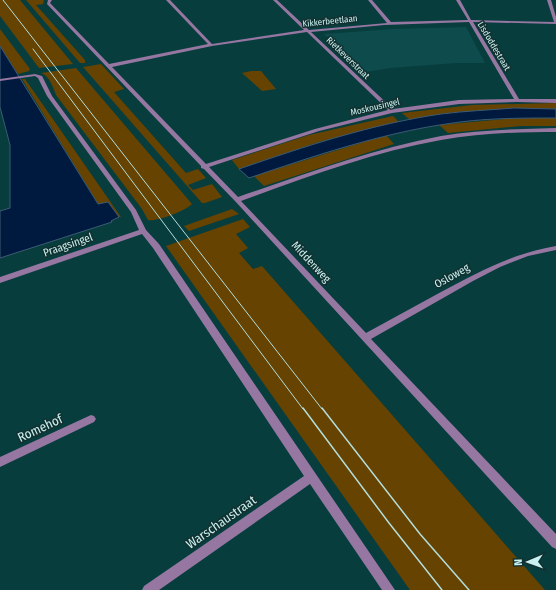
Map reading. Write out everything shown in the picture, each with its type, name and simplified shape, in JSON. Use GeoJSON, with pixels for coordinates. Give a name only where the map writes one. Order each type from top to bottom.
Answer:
{"type":"FeatureCollection","features":[{"type":"Feature","properties":{"kind":"street","name":"Middenweg"},"geometry":{"type":"LineString","coordinates":[[50,0],[48,3],[203,167],[237,200],[556,543]]}},
{"type":"Feature","properties":{"kind":"street"},"geometry":{"type":"LineString","coordinates":[[168,0],[211,45]]}},
{"type":"Feature","properties":{"kind":"street","name":"Rietkeverstraat"},"geometry":{"type":"LineString","coordinates":[[275,0],[392,111]]}},
{"type":"Feature","properties":{"kind":"street"},"geometry":{"type":"LineString","coordinates":[[370,0],[389,23]]}},
{"type":"Feature","properties":{"kind":"street","name":"Lisdoddestraat"},"geometry":{"type":"LineString","coordinates":[[458,0],[517,100]]}},
{"type":"Feature","properties":{"kind":"street"},"geometry":{"type":"LineString","coordinates":[[549,0],[556,23]]}},
{"type":"Feature","properties":{"kind":"street","name":"Kikkerbeetlaan"},"geometry":{"type":"LineString","coordinates":[[108,66],[211,45],[308,31],[389,23],[470,20],[556,23]]}},
{"type":"Feature","properties":{"kind":"street"},"geometry":{"type":"LineString","coordinates":[[0,80],[21,76],[35,75],[40,77],[50,96],[134,212],[142,231],[156,246],[388,590]]}},
{"type":"Feature","properties":{"kind":"street","name":"Moskousingel"},"geometry":{"type":"LineString","coordinates":[[203,167],[316,130],[392,111],[459,102],[556,100]]}},
{"type":"Feature","properties":{"kind":"street"},"geometry":{"type":"LineString","coordinates":[[237,200],[358,159],[426,141],[470,134],[522,130],[556,130]]}},
{"type":"Feature","properties":{"kind":"street","name":"Praagsingel"},"geometry":{"type":"LineString","coordinates":[[0,280],[142,231]]}},
{"type":"Feature","properties":{"kind":"street","name":"Osloweg"},"geometry":{"type":"LineString","coordinates":[[365,338],[497,266],[542,249],[556,248]]}},
{"type":"Feature","properties":{"kind":"street","name":"Romehof"},"geometry":{"type":"LineString","coordinates":[[0,462],[91,420]]}},
{"type":"Feature","properties":{"kind":"street","name":"Warschaustraat"},"geometry":{"type":"LineString","coordinates":[[148,590],[311,477]]}},
{"type":"Feature","properties":{"kind":"shaded area"},"geometry":{"type":"Polygon","coordinates":[[[0,0],[20,0],[73,64],[39,68],[0,16],[0,0]]]}},
{"type":"Feature","properties":{"kind":"shaded area"},"geometry":{"type":"Polygon","coordinates":[[[26,0],[44,0],[43,4],[36,5],[85,60],[85,63],[80,63],[26,0]]]}},
{"type":"Feature","properties":{"kind":"shaded area"},"geometry":{"type":"Polygon","coordinates":[[[466,27],[485,63],[457,63],[390,68],[366,72],[324,34],[393,29],[466,27]]]}},
{"type":"Feature","properties":{"kind":"shaded area"},"geometry":{"type":"Polygon","coordinates":[[[0,29],[30,69],[29,71],[18,74],[0,46],[0,29]]]}},
{"type":"Feature","properties":{"kind":"shaded area"},"geometry":{"type":"Polygon","coordinates":[[[0,46],[98,204],[108,202],[119,217],[111,221],[112,222],[0,258],[0,211],[10,208],[10,145],[0,107],[0,46]]]}},
{"type":"Feature","properties":{"kind":"shaded area"},"geometry":{"type":"Polygon","coordinates":[[[101,64],[124,89],[114,92],[186,173],[198,169],[206,178],[188,185],[193,190],[212,184],[222,197],[202,203],[83,67],[101,64]]]}},
{"type":"Feature","properties":{"kind":"shaded area"},"geometry":{"type":"Polygon","coordinates":[[[76,68],[192,204],[171,215],[148,220],[142,209],[56,95],[46,76],[41,73],[76,68]]]}},
{"type":"Feature","properties":{"kind":"shaded area"},"geometry":{"type":"Polygon","coordinates":[[[261,71],[276,89],[262,91],[242,73],[261,71]]]}},
{"type":"Feature","properties":{"kind":"shaded area"},"geometry":{"type":"Polygon","coordinates":[[[22,79],[25,79],[121,217],[119,217],[108,202],[98,204],[22,79]]]}},
{"type":"Feature","properties":{"kind":"shaded area"},"geometry":{"type":"Polygon","coordinates":[[[556,103],[556,109],[483,111],[446,114],[410,120],[402,113],[472,105],[556,103]]]}},
{"type":"Feature","properties":{"kind":"shaded area"},"geometry":{"type":"Polygon","coordinates":[[[514,108],[556,109],[556,118],[487,119],[421,128],[322,154],[249,178],[239,169],[314,144],[415,118],[468,111],[514,108]]]}},
{"type":"Feature","properties":{"kind":"shaded area"},"geometry":{"type":"Polygon","coordinates":[[[393,116],[399,122],[319,142],[239,169],[232,160],[309,135],[393,116]]]}},
{"type":"Feature","properties":{"kind":"shaded area"},"geometry":{"type":"Polygon","coordinates":[[[515,118],[556,118],[556,126],[521,126],[448,133],[439,125],[515,118]]]}},
{"type":"Feature","properties":{"kind":"shaded area"},"geometry":{"type":"Polygon","coordinates":[[[386,135],[394,144],[264,186],[254,176],[386,135]]]}},
{"type":"Feature","properties":{"kind":"shaded area"},"geometry":{"type":"Polygon","coordinates":[[[232,209],[239,214],[189,231],[184,226],[232,209]]]}},
{"type":"Feature","properties":{"kind":"shaded area"},"geometry":{"type":"Polygon","coordinates":[[[243,219],[250,227],[236,234],[248,248],[239,253],[253,269],[262,266],[545,590],[410,590],[166,246],[243,219]]]}},
{"type":"Feature","properties":{"kind":"tram line"},"geometry":{"type":"LineString","coordinates":[[3,0],[322,409]]}},
{"type":"Feature","properties":{"kind":"tram line"},"geometry":{"type":"LineString","coordinates":[[33,49],[303,409]]}},
{"type":"Feature","properties":{"kind":"tram line"},"geometry":{"type":"LineString","coordinates":[[303,408],[389,523],[442,590]]}},
{"type":"Feature","properties":{"kind":"tram line"},"geometry":{"type":"LineString","coordinates":[[322,408],[420,534],[469,590]]}}]}
